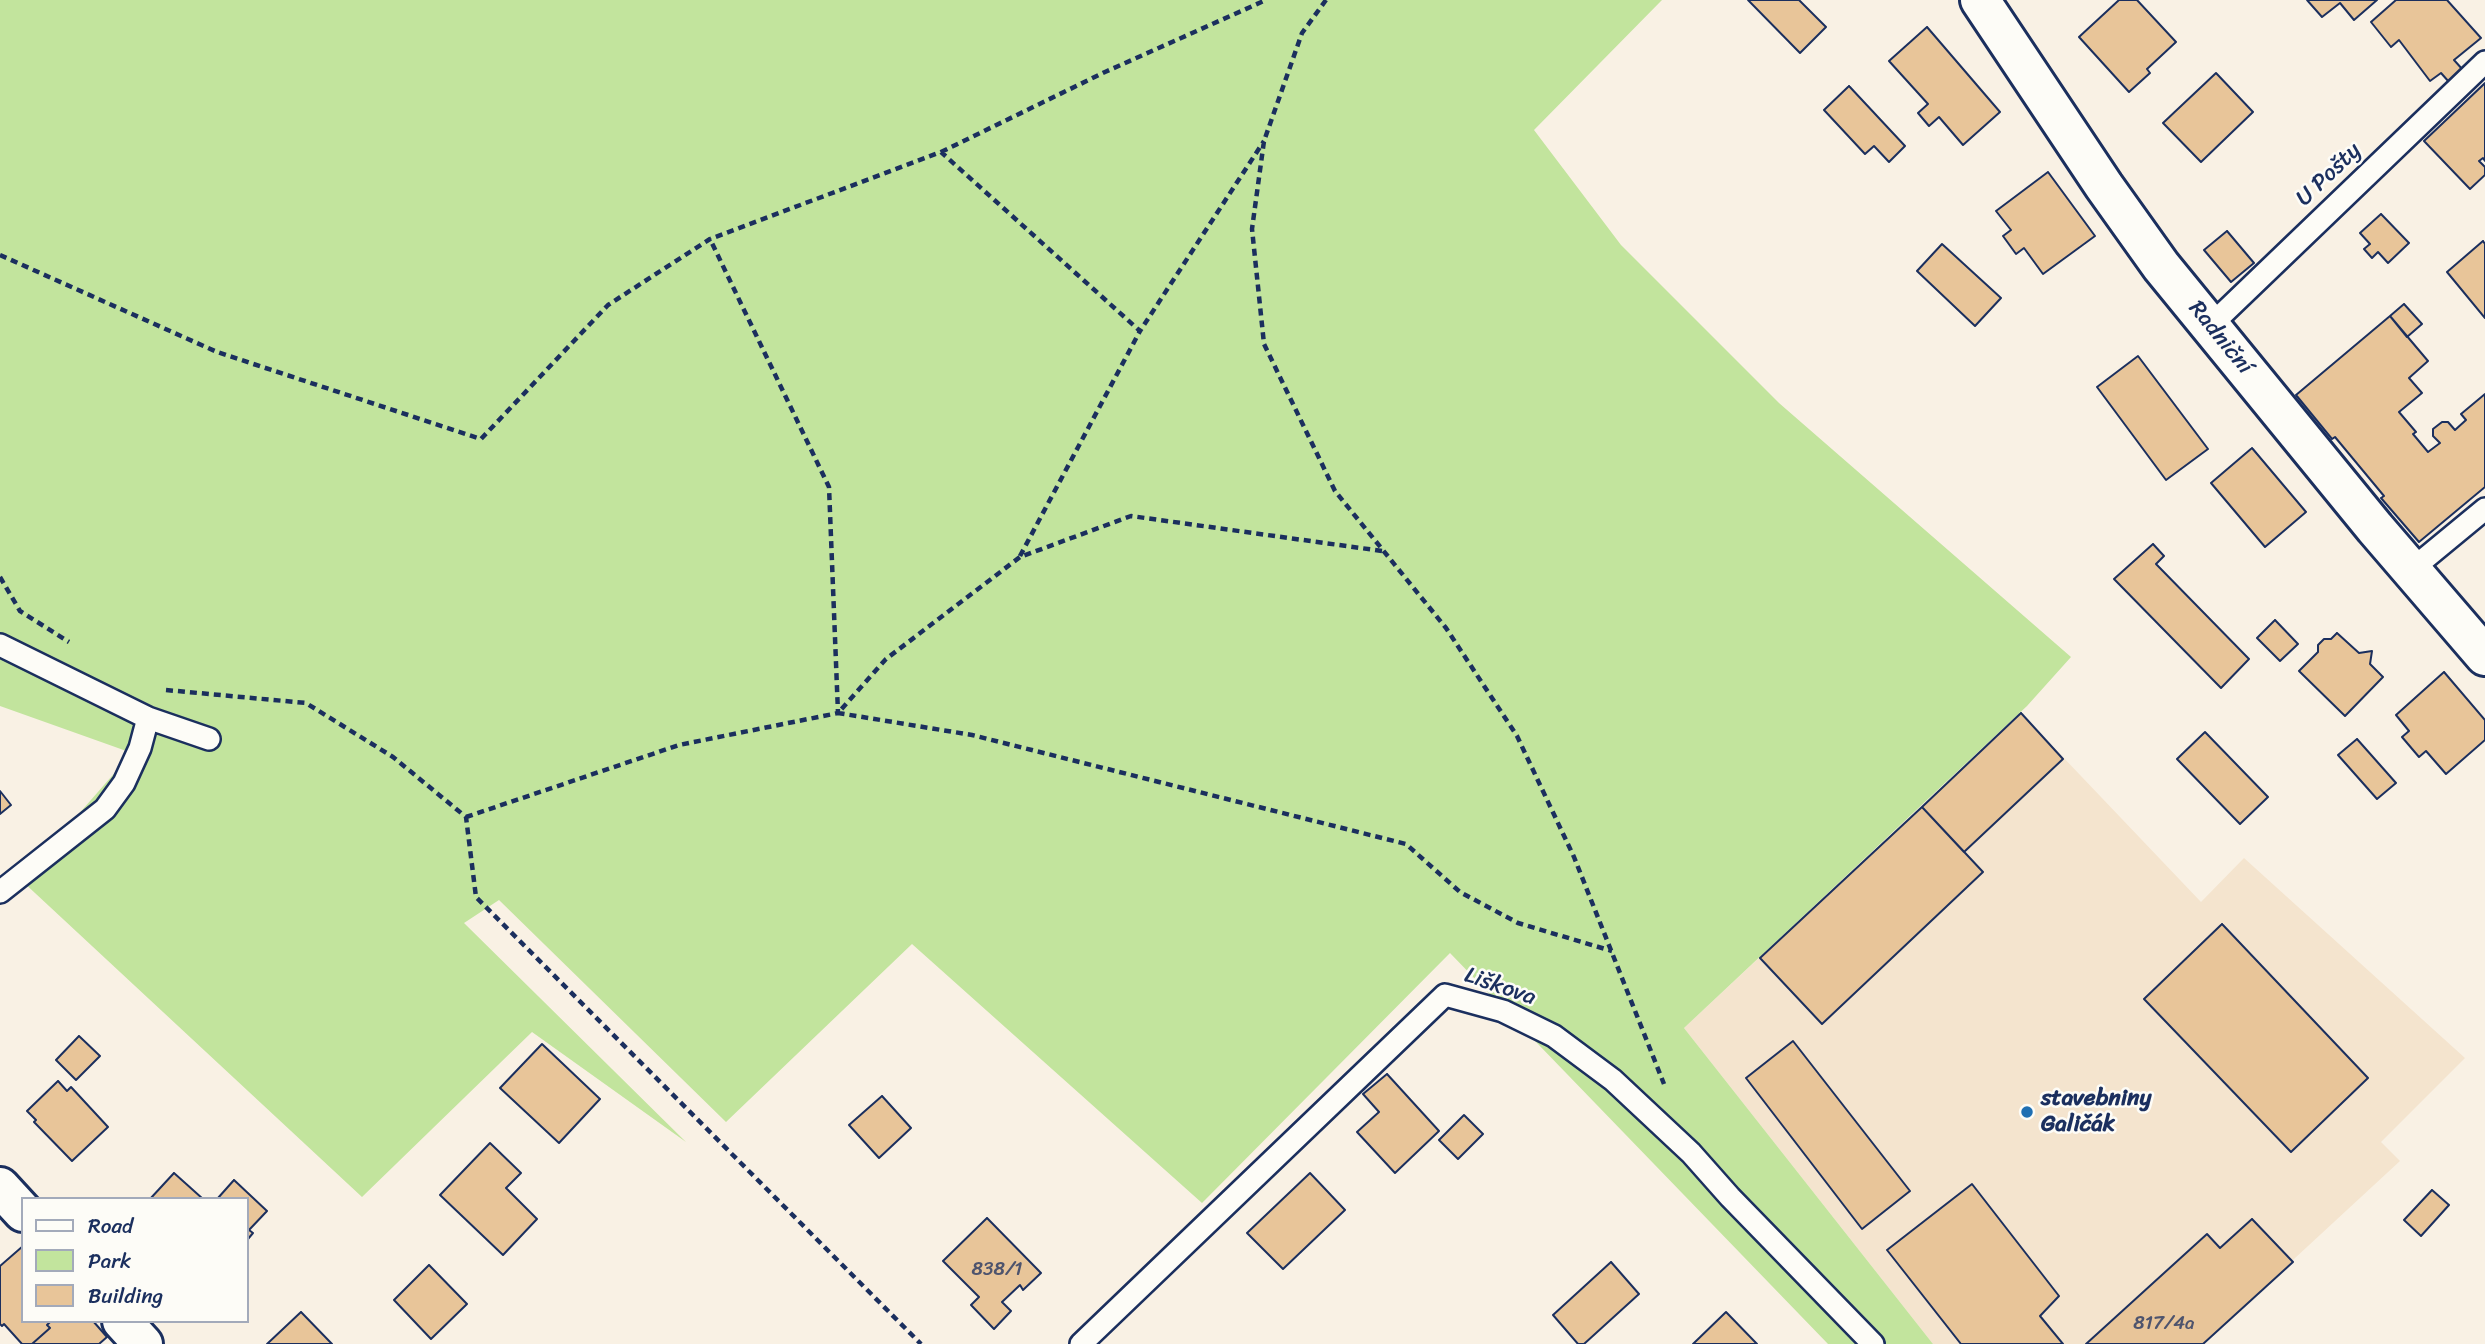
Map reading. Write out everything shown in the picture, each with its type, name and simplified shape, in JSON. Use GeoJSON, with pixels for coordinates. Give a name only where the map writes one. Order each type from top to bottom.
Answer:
{"type":"FeatureCollection","features":[{"type":"Feature","properties":{"kind":"street","name":"Radniční"},"geometry":{"type":"LineString","coordinates":[[1980,0],[2104,186],[2161,266],[2485,656]]}},
{"type":"Feature","properties":{"kind":"street"},"geometry":{"type":"LineString","coordinates":[[0,1187],[21,1210]]}},
{"type":"Feature","properties":{"kind":"street"},"geometry":{"type":"LineString","coordinates":[[124,1323],[143,1344]]}},
{"type":"Feature","properties":{"kind":"lane","name":"U Pošty"},"geometry":{"type":"LineString","coordinates":[[2210,326],[2485,62]]}},
{"type":"Feature","properties":{"kind":"lane"},"geometry":{"type":"LineString","coordinates":[[2411,570],[2485,509]]}},
{"type":"Feature","properties":{"kind":"lane"},"geometry":{"type":"LineString","coordinates":[[0,645],[148,718],[209,739]]}},
{"type":"Feature","properties":{"kind":"lane"},"geometry":{"type":"LineString","coordinates":[[0,892],[105,809],[124,783],[140,748],[148,718]]}},
{"type":"Feature","properties":{"kind":"lane","name":"Liškova"},"geometry":{"type":"LineString","coordinates":[[1081,1344],[1445,995],[1503,1011],[1554,1036],[1613,1080],[1691,1153],[1730,1197],[1873,1344]]}},
{"type":"Feature","properties":{"kind":"path"},"geometry":{"type":"LineString","coordinates":[[0,255],[217,352],[481,439],[608,305],[710,239],[941,152],[1105,72],[1266,0]]}},
{"type":"Feature","properties":{"kind":"path"},"geometry":{"type":"LineString","coordinates":[[1326,0],[1302,33],[1264,141],[1252,229],[1264,344],[1335,491],[1446,628],[1517,736],[1574,857],[1664,1085]]}},
{"type":"Feature","properties":{"kind":"path"},"geometry":{"type":"LineString","coordinates":[[1020,557],[1140,331],[1264,141]]}},
{"type":"Feature","properties":{"kind":"path"},"geometry":{"type":"LineString","coordinates":[[941,152],[1140,331]]}},
{"type":"Feature","properties":{"kind":"path"},"geometry":{"type":"LineString","coordinates":[[710,239],[828,487],[838,713]]}},
{"type":"Feature","properties":{"kind":"path"},"geometry":{"type":"LineString","coordinates":[[838,713],[886,659],[1020,557],[1131,516],[1382,551]]}},
{"type":"Feature","properties":{"kind":"path"},"geometry":{"type":"LineString","coordinates":[[0,577],[20,611],[75,646]]}},
{"type":"Feature","properties":{"kind":"path"},"geometry":{"type":"LineString","coordinates":[[154,689],[306,703],[393,757],[466,817],[476,897],[920,1344]]}},
{"type":"Feature","properties":{"kind":"path"},"geometry":{"type":"LineString","coordinates":[[466,817],[679,745],[838,713],[972,735],[1406,844],[1460,891],[1518,923],[1612,951]]}},
{"type":"Feature","properties":{"kind":"shaded area"},"geometry":{"type":"Polygon","coordinates":[[[2021,713],[2201,902],[2244,858],[2465,1058],[2381,1142],[2400,1161],[2202,1344],[1933,1344],[1684,1028],[2021,713]]]}},
{"type":"Feature","properties":{"kind":"green space"},"geometry":{"type":"Polygon","coordinates":[[[0,0],[1662,0],[1534,130],[1621,245],[1779,403],[2071,657],[2027,706],[1684,1028],[1933,1344],[1828,1344],[1450,953],[1202,1203],[912,944],[726,1122],[499,900],[464,923],[686,1142],[532,1032],[362,1197],[21,880],[132,753],[0,706],[0,0]]]}},
{"type":"Feature","properties":{"kind":"building"},"geometry":{"type":"Polygon","coordinates":[[[1748,0],[1799,0],[1826,27],[1800,53],[1748,0]]]}},
{"type":"Feature","properties":{"kind":"building"},"geometry":{"type":"Polygon","coordinates":[[[2119,0],[2137,0],[2176,42],[2147,69],[2150,73],[2129,92],[2079,37],[2119,0]]]}},
{"type":"Feature","properties":{"kind":"building"},"geometry":{"type":"Polygon","coordinates":[[[2307,0],[2377,0],[2354,20],[2340,3],[2322,17],[2307,0]]]}},
{"type":"Feature","properties":{"kind":"building"},"geometry":{"type":"Polygon","coordinates":[[[2396,0],[2447,0],[2481,38],[2454,60],[2463,70],[2449,82],[2441,73],[2430,81],[2399,40],[2391,47],[2371,22],[2396,0]]]}},
{"type":"Feature","properties":{"kind":"building"},"geometry":{"type":"Polygon","coordinates":[[[1927,27],[2000,112],[1963,145],[1939,117],[1929,126],[1918,113],[1928,104],[1889,61],[1927,27]]]}},
{"type":"Feature","properties":{"kind":"building"},"geometry":{"type":"Polygon","coordinates":[[[2216,73],[2253,112],[2201,162],[2163,123],[2216,73]]]}},
{"type":"Feature","properties":{"kind":"building"},"geometry":{"type":"Polygon","coordinates":[[[2485,83],[2485,161],[2483,158],[2479,161],[2485,167],[2485,175],[2470,189],[2424,141],[2485,83]]]}},
{"type":"Feature","properties":{"kind":"building"},"geometry":{"type":"Polygon","coordinates":[[[1849,86],[1905,146],[1889,162],[1874,146],[1865,154],[1824,110],[1849,86]]]}},
{"type":"Feature","properties":{"kind":"building"},"geometry":{"type":"Polygon","coordinates":[[[2048,172],[2095,236],[2043,274],[2024,248],[2016,254],[2003,236],[2011,230],[1996,211],[2048,172]]]}},
{"type":"Feature","properties":{"kind":"building"},"geometry":{"type":"Polygon","coordinates":[[[2381,214],[2409,243],[2388,263],[2378,252],[2372,258],[2364,249],[2370,244],[2360,233],[2381,214]]]}},
{"type":"Feature","properties":{"kind":"building"},"geometry":{"type":"Polygon","coordinates":[[[2227,231],[2254,263],[2231,282],[2204,250],[2227,231]]]}},
{"type":"Feature","properties":{"kind":"building"},"geometry":{"type":"Polygon","coordinates":[[[2483,241],[2485,244],[2485,318],[2447,272],[2483,241]]]}},
{"type":"Feature","properties":{"kind":"building"},"geometry":{"type":"Polygon","coordinates":[[[1942,244],[2001,298],[1975,326],[1917,271],[1942,244]]]}},
{"type":"Feature","properties":{"kind":"building"},"geometry":{"type":"Polygon","coordinates":[[[2404,304],[2422,324],[2407,337],[2390,316],[2404,304]]]}},
{"type":"Feature","properties":{"kind":"building"},"geometry":{"type":"Polygon","coordinates":[[[2390,316],[2428,361],[2409,378],[2422,393],[2399,412],[2428,452],[2440,443],[2433,436],[2433,429],[2442,422],[2448,422],[2455,430],[2466,420],[2461,414],[2485,394],[2485,487],[2419,542],[2381,498],[2384,496],[2335,437],[2332,439],[2296,395],[2390,316]]]}},
{"type":"Feature","properties":{"kind":"building"},"geometry":{"type":"Polygon","coordinates":[[[2138,356],[2208,449],[2166,480],[2097,387],[2138,356]]]}},
{"type":"Feature","properties":{"kind":"building"},"geometry":{"type":"Polygon","coordinates":[[[2252,448],[2306,512],[2265,547],[2211,483],[2252,448]]]}},
{"type":"Feature","properties":{"kind":"building"},"geometry":{"type":"Polygon","coordinates":[[[2153,544],[2164,556],[2156,564],[2249,659],[2221,688],[2114,579],[2153,544]]]}},
{"type":"Feature","properties":{"kind":"building"},"geometry":{"type":"Polygon","coordinates":[[[2275,620],[2298,644],[2280,661],[2257,638],[2275,620]]]}},
{"type":"Feature","properties":{"kind":"building"},"geometry":{"type":"Polygon","coordinates":[[[2337,633],[2359,653],[2372,651],[2370,664],[2383,677],[2345,716],[2299,671],[2318,652],[2318,645],[2324,639],[2331,639],[2337,633]]]}},
{"type":"Feature","properties":{"kind":"building"},"geometry":{"type":"Polygon","coordinates":[[[2444,672],[2485,720],[2485,740],[2446,774],[2426,751],[2419,757],[2402,737],[2409,731],[2396,715],[2444,672]]]}},
{"type":"Feature","properties":{"kind":"building"},"geometry":{"type":"Polygon","coordinates":[[[2021,713],[2063,759],[1964,852],[1922,807],[2021,713]]]}},
{"type":"Feature","properties":{"kind":"building"},"geometry":{"type":"Polygon","coordinates":[[[2205,732],[2268,797],[2240,824],[2177,759],[2205,732]]]}},
{"type":"Feature","properties":{"kind":"building"},"geometry":{"type":"Polygon","coordinates":[[[2357,739],[2396,783],[2377,799],[2338,755],[2357,739]]]}},
{"type":"Feature","properties":{"kind":"building"},"geometry":{"type":"Polygon","coordinates":[[[0,791],[11,805],[0,814],[0,791]]]}},
{"type":"Feature","properties":{"kind":"building"},"geometry":{"type":"Polygon","coordinates":[[[1922,807],[1983,872],[1822,1024],[1760,958],[1922,807]]]}},
{"type":"Feature","properties":{"kind":"building"},"geometry":{"type":"Polygon","coordinates":[[[2222,924],[2368,1078],[2291,1152],[2144,999],[2222,924]]]}},
{"type":"Feature","properties":{"kind":"building"},"geometry":{"type":"Polygon","coordinates":[[[79,1036],[100,1056],[76,1080],[56,1060],[79,1036]]]}},
{"type":"Feature","properties":{"kind":"building"},"geometry":{"type":"Polygon","coordinates":[[[1793,1041],[1910,1191],[1862,1229],[1746,1078],[1793,1041]]]}},
{"type":"Feature","properties":{"kind":"building"},"geometry":{"type":"Polygon","coordinates":[[[542,1044],[600,1099],[559,1143],[500,1088],[542,1044]]]}},
{"type":"Feature","properties":{"kind":"building"},"geometry":{"type":"Polygon","coordinates":[[[1387,1074],[1439,1131],[1395,1173],[1357,1132],[1379,1112],[1363,1094],[1387,1074]]]}},
{"type":"Feature","properties":{"kind":"building"},"geometry":{"type":"Polygon","coordinates":[[[58,1081],[67,1091],[71,1087],[108,1127],[72,1161],[34,1122],[36,1120],[27,1111],[58,1081]]]}},
{"type":"Feature","properties":{"kind":"building"},"geometry":{"type":"Polygon","coordinates":[[[882,1096],[911,1128],[879,1158],[849,1125],[882,1096]]]}},
{"type":"Feature","properties":{"kind":"building"},"geometry":{"type":"Polygon","coordinates":[[[1464,1115],[1483,1134],[1458,1159],[1439,1140],[1464,1115]]]}},
{"type":"Feature","properties":{"kind":"building"},"geometry":{"type":"Polygon","coordinates":[[[490,1143],[521,1173],[506,1188],[537,1219],[503,1255],[440,1195],[490,1143]]]}},
{"type":"Feature","properties":{"kind":"building"},"geometry":{"type":"Polygon","coordinates":[[[174,1173],[201,1197],[152,1197],[174,1173]]]}},
{"type":"Feature","properties":{"kind":"building"},"geometry":{"type":"Polygon","coordinates":[[[1310,1173],[1345,1210],[1283,1269],[1247,1233],[1310,1173]]]}},
{"type":"Feature","properties":{"kind":"building"},"geometry":{"type":"Polygon","coordinates":[[[234,1180],[267,1211],[249,1230],[253,1233],[248,1239],[248,1197],[219,1197],[234,1180]]]}},
{"type":"Feature","properties":{"kind":"building"},"geometry":{"type":"Polygon","coordinates":[[[1972,1184],[2059,1296],[2040,1316],[2063,1344],[1961,1344],[1887,1250],[1972,1184]]]}},
{"type":"Feature","properties":{"kind":"building"},"geometry":{"type":"Polygon","coordinates":[[[2432,1190],[2449,1205],[2421,1236],[2404,1220],[2432,1190]]]}},
{"type":"Feature","properties":{"kind":"building"},"geometry":{"type":"Polygon","coordinates":[[[987,1218],[1041,1273],[1023,1290],[1020,1285],[1002,1302],[1011,1311],[994,1329],[971,1305],[979,1297],[943,1261],[987,1218]]]}},
{"type":"Feature","properties":{"kind":"building"},"geometry":{"type":"Polygon","coordinates":[[[2252,1219],[2293,1262],[2203,1344],[2086,1344],[2207,1234],[2220,1248],[2252,1219]]]}},
{"type":"Feature","properties":{"kind":"building"},"geometry":{"type":"Polygon","coordinates":[[[21,1248],[21,1323],[49,1323],[47,1325],[50,1328],[32,1344],[22,1344],[4,1324],[0,1324],[0,1266],[21,1248]]]}},
{"type":"Feature","properties":{"kind":"building"},"geometry":{"type":"Polygon","coordinates":[[[1611,1262],[1639,1294],[1584,1344],[1578,1344],[1553,1315],[1611,1262]]]}},
{"type":"Feature","properties":{"kind":"building"},"geometry":{"type":"Polygon","coordinates":[[[429,1265],[467,1304],[431,1339],[394,1300],[429,1265]]]}},
{"type":"Feature","properties":{"kind":"building"},"geometry":{"type":"Polygon","coordinates":[[[301,1312],[332,1344],[267,1344],[301,1312]]]}},
{"type":"Feature","properties":{"kind":"building"},"geometry":{"type":"Polygon","coordinates":[[[1726,1312],[1757,1344],[1693,1344],[1726,1312]]]}},
{"type":"Feature","properties":{"kind":"building"},"geometry":{"type":"Polygon","coordinates":[[[95,1323],[107,1337],[99,1344],[32,1344],[50,1328],[47,1325],[95,1323]]]}},
{"type":"Feature","properties":{"kind":"place","name":"stavebniny Galičák"},"geometry":{"type":"Point","coordinates":[2027,1112]}}]}
